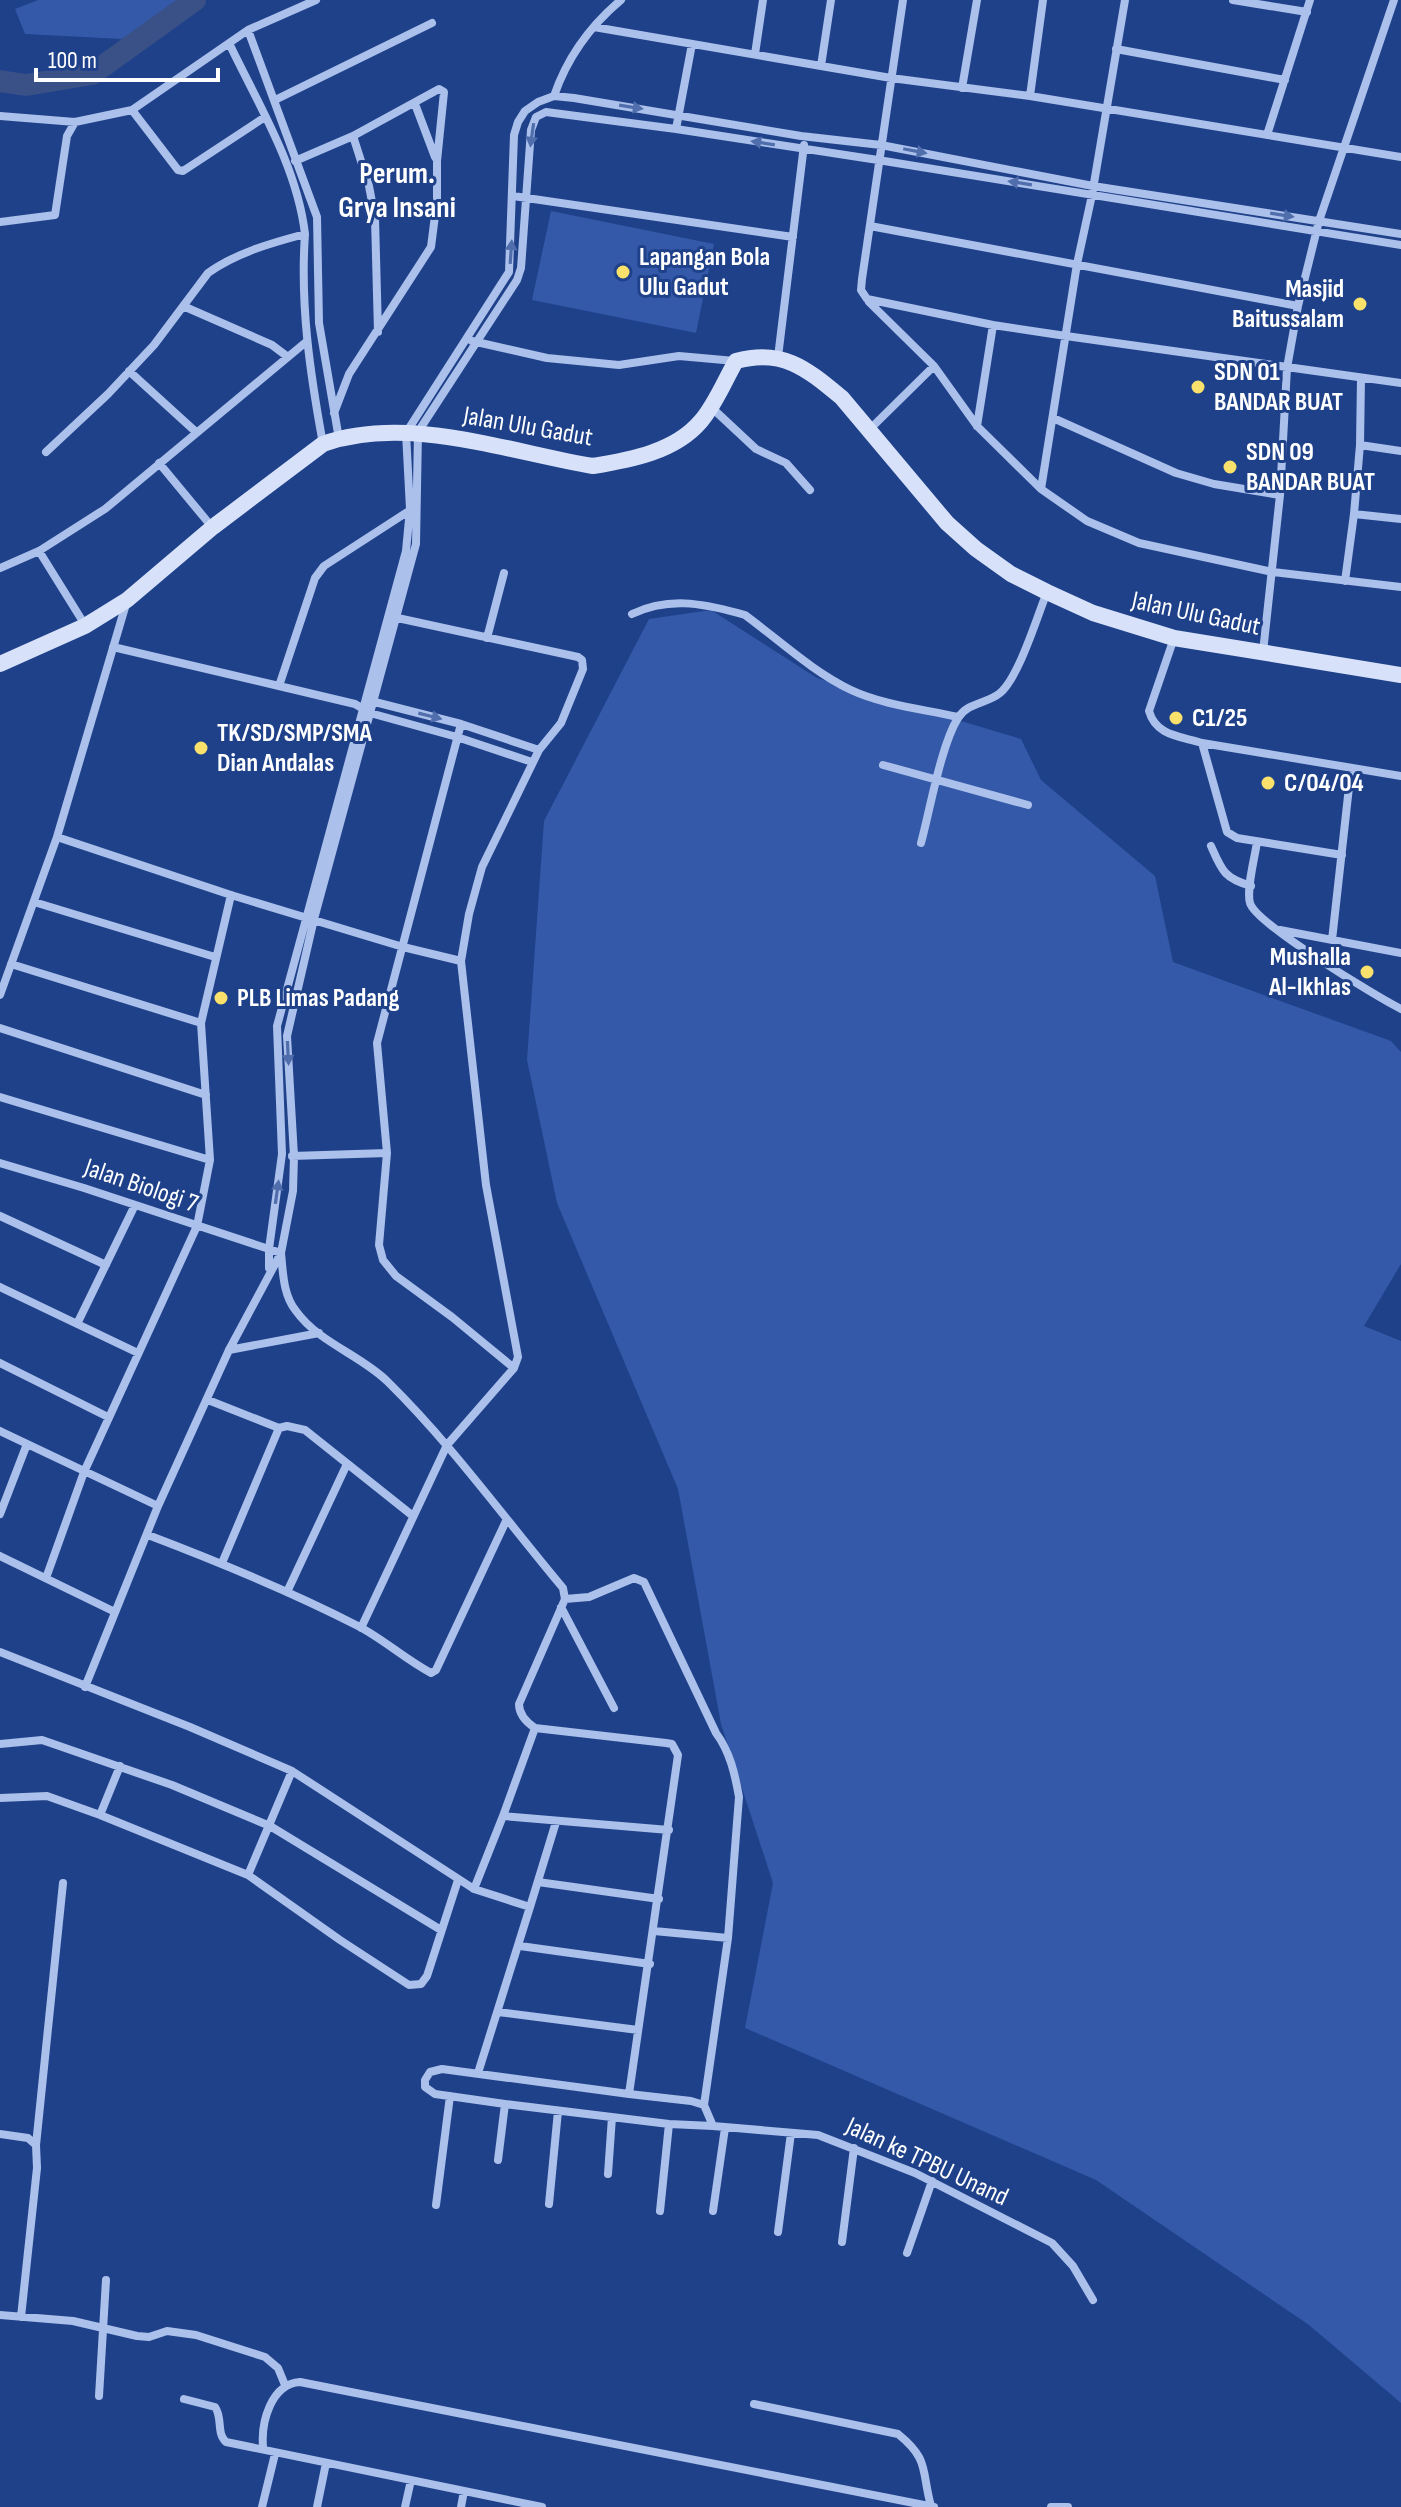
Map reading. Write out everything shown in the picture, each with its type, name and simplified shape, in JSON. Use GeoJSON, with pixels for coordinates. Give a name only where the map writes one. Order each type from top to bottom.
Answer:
{"type":"FeatureCollection","features":[{"type":"Feature","properties":{"kind":"street"},"geometry":{"type":"LineString","coordinates":[[0,116],[75,122],[132,110],[248,30],[316,0]]}},
{"type":"Feature","properties":{"kind":"street"},"geometry":{"type":"LineString","coordinates":[[554,96],[568,60],[621,0]]}},
{"type":"Feature","properties":{"kind":"street"},"geometry":{"type":"LineString","coordinates":[[755,54],[763,0]]}},
{"type":"Feature","properties":{"kind":"street"},"geometry":{"type":"LineString","coordinates":[[821,66],[831,0]]}},
{"type":"Feature","properties":{"kind":"street"},"geometry":{"type":"LineString","coordinates":[[903,0],[861,290],[867,299],[934,366],[977,426],[1041,489],[1087,521],[1139,543],[1273,572],[1401,587]]}},
{"type":"Feature","properties":{"kind":"street"},"geometry":{"type":"LineString","coordinates":[[962,88],[977,0]]}},
{"type":"Feature","properties":{"kind":"street"},"geometry":{"type":"LineString","coordinates":[[1030,96],[1043,0]]}},
{"type":"Feature","properties":{"kind":"street"},"geometry":{"type":"LineString","coordinates":[[1041,489],[1077,264],[1125,0]]}},
{"type":"Feature","properties":{"kind":"street"},"geometry":{"type":"LineString","coordinates":[[1233,0],[1307,12]]}},
{"type":"Feature","properties":{"kind":"street"},"geometry":{"type":"LineString","coordinates":[[1267,135],[1310,0]]}},
{"type":"Feature","properties":{"kind":"street"},"geometry":{"type":"LineString","coordinates":[[1263,653],[1280,495],[1287,368],[1298,306],[1319,221],[1394,0]]}},
{"type":"Feature","properties":{"kind":"street"},"geometry":{"type":"LineString","coordinates":[[275,100],[432,23]]}},
{"type":"Feature","properties":{"kind":"street"},"geometry":{"type":"LineString","coordinates":[[594,27],[891,78],[1030,96],[1401,157]]}},
{"type":"Feature","properties":{"kind":"street"},"geometry":{"type":"LineString","coordinates":[[248,30],[317,217],[319,323],[334,413]]}},
{"type":"Feature","properties":{"kind":"street"},"geometry":{"type":"LineString","coordinates":[[229,43],[287,163],[299,198],[305,234],[302,277],[306,342],[331,442]]}},
{"type":"Feature","properties":{"kind":"street"},"geometry":{"type":"LineString","coordinates":[[676,129],[692,44]]}},
{"type":"Feature","properties":{"kind":"street"},"geometry":{"type":"LineString","coordinates":[[1116,49],[1285,80]]}},
{"type":"Feature","properties":{"kind":"street"},"geometry":{"type":"LineString","coordinates":[[0,664],[85,626],[127,600],[213,527],[331,442],[334,413],[349,374],[431,247],[444,92],[439,89],[353,136],[295,161]]}},
{"type":"Feature","properties":{"kind":"street"},"geometry":{"type":"LineString","coordinates":[[629,2094],[678,1755],[672,1744],[535,1728],[519,1712],[519,1704],[563,1603],[563,1588],[447,1445],[386,1379],[319,1333],[295,1311],[284,1287],[281,1253],[293,1191],[294,1156],[287,1036],[311,918],[362,709],[369,701],[416,544],[412,432],[471,340],[509,272],[514,135],[518,122],[525,111],[554,96],[881,145],[1092,190],[1401,245]]}},
{"type":"Feature","properties":{"kind":"street"},"geometry":{"type":"LineString","coordinates":[[415,104],[437,161]]}},
{"type":"Feature","properties":{"kind":"street"},"geometry":{"type":"LineString","coordinates":[[132,110],[178,170],[183,171],[265,117]]}},
{"type":"Feature","properties":{"kind":"street"},"geometry":{"type":"LineString","coordinates":[[471,340],[517,280],[521,268],[531,130],[536,117],[546,112],[1401,234]]}},
{"type":"Feature","properties":{"kind":"street"},"geometry":{"type":"LineString","coordinates":[[0,222],[55,215],[67,136],[75,122]]}},
{"type":"Feature","properties":{"kind":"street"},"geometry":{"type":"LineString","coordinates":[[353,136],[369,186],[375,218],[378,332]]}},
{"type":"Feature","properties":{"kind":"street"},"geometry":{"type":"LineString","coordinates":[[471,340],[547,358],[619,365],[679,356],[736,361],[756,356],[778,357],[805,136]]}},
{"type":"Feature","properties":{"kind":"street"},"geometry":{"type":"LineString","coordinates":[[513,196],[793,237]]}},
{"type":"Feature","properties":{"kind":"street"},"geometry":{"type":"LineString","coordinates":[[870,226],[1298,306]]}},
{"type":"Feature","properties":{"kind":"street"},"geometry":{"type":"LineString","coordinates":[[46,452],[168,329],[208,273],[219,265],[275,242],[305,234]]}},
{"type":"Feature","properties":{"kind":"street"},"geometry":{"type":"LineString","coordinates":[[867,299],[993,325],[1401,383]]}},
{"type":"Feature","properties":{"kind":"street"},"geometry":{"type":"LineString","coordinates":[[183,306],[272,345],[288,357]]}},
{"type":"Feature","properties":{"kind":"street"},"geometry":{"type":"LineString","coordinates":[[977,426],[993,325]]}},
{"type":"Feature","properties":{"kind":"street"},"geometry":{"type":"LineString","coordinates":[[0,568],[39,551],[105,509],[306,342]]}},
{"type":"Feature","properties":{"kind":"street","name":"Jalan Ulu Gadut"},"geometry":{"type":"LineString","coordinates":[[778,357],[806,369],[842,398],[947,523],[1011,574],[1093,613],[1174,638],[1401,675]]}},
{"type":"Feature","properties":{"kind":"street","name":"Jalan Ulu Gadut"},"geometry":{"type":"LineString","coordinates":[[331,442],[412,432],[593,466],[640,457],[685,436],[702,421],[736,361]]}},
{"type":"Feature","properties":{"kind":"street"},"geometry":{"type":"LineString","coordinates":[[869,430],[934,366]]}},
{"type":"Feature","properties":{"kind":"street"},"geometry":{"type":"LineString","coordinates":[[129,371],[196,432]]}},
{"type":"Feature","properties":{"kind":"street"},"geometry":{"type":"LineString","coordinates":[[1345,581],[1360,445],[1361,378]]}},
{"type":"Feature","properties":{"kind":"street"},"geometry":{"type":"LineString","coordinates":[[710,407],[756,449],[786,463],[810,490]]}},
{"type":"Feature","properties":{"kind":"street"},"geometry":{"type":"LineString","coordinates":[[1053,418],[1176,473],[1214,484],[1280,495]]}},
{"type":"Feature","properties":{"kind":"street"},"geometry":{"type":"LineString","coordinates":[[1360,445],[1401,451]]}},
{"type":"Feature","properties":{"kind":"street"},"geometry":{"type":"LineString","coordinates":[[159,463],[213,527]]}},
{"type":"Feature","properties":{"kind":"street"},"geometry":{"type":"LineString","coordinates":[[279,686],[315,578],[324,566],[414,509]]}},
{"type":"Feature","properties":{"kind":"street"},"geometry":{"type":"LineString","coordinates":[[1354,514],[1401,519]]}},
{"type":"Feature","properties":{"kind":"street"},"geometry":{"type":"LineString","coordinates":[[39,551],[85,626]]}},
{"type":"Feature","properties":{"kind":"street"},"geometry":{"type":"LineString","coordinates":[[487,638],[504,573]]}},
{"type":"Feature","properties":{"kind":"street"},"geometry":{"type":"LineString","coordinates":[[921,843],[958,717],[967,708],[992,698],[1007,685],[1047,592]]}},
{"type":"Feature","properties":{"kind":"street"},"geometry":{"type":"LineString","coordinates":[[0,995],[57,837],[127,600]]}},
{"type":"Feature","properties":{"kind":"street"},"geometry":{"type":"LineString","coordinates":[[632,614],[682,602],[745,615],[848,689],[871,698],[958,717]]}},
{"type":"Feature","properties":{"kind":"street"},"geometry":{"type":"LineString","coordinates":[[361,1628],[447,1445],[514,1368],[518,1352],[486,1185],[461,961],[469,914],[482,867],[532,762],[561,723],[583,669],[582,660],[392,617]]}},
{"type":"Feature","properties":{"kind":"street"},"geometry":{"type":"LineString","coordinates":[[1174,638],[1149,711],[1153,723],[1161,730],[1202,743],[1401,776]]}},
{"type":"Feature","properties":{"kind":"street"},"geometry":{"type":"LineString","coordinates":[[113,647],[279,686],[532,762]]}},
{"type":"Feature","properties":{"kind":"street"},"geometry":{"type":"LineString","coordinates":[[362,709],[369,701]]}},
{"type":"Feature","properties":{"kind":"street"},"geometry":{"type":"LineString","coordinates":[[369,701],[461,724],[539,750]]}},
{"type":"Feature","properties":{"kind":"street"},"geometry":{"type":"LineString","coordinates":[[461,724],[377,1043],[387,1153],[379,1245],[383,1260],[396,1276],[514,1368]]}},
{"type":"Feature","properties":{"kind":"street"},"geometry":{"type":"LineString","coordinates":[[1202,743],[1223,825],[1231,836],[1342,855]]}},
{"type":"Feature","properties":{"kind":"street"},"geometry":{"type":"LineString","coordinates":[[883,765],[1028,805]]}},
{"type":"Feature","properties":{"kind":"street"},"geometry":{"type":"LineString","coordinates":[[1332,940],[1351,769]]}},
{"type":"Feature","properties":{"kind":"street"},"geometry":{"type":"LineString","coordinates":[[57,837],[231,895],[403,947],[461,961]]}},
{"type":"Feature","properties":{"kind":"street"},"geometry":{"type":"LineString","coordinates":[[1257,842],[1250,905],[1261,918],[1401,1009]]}},
{"type":"Feature","properties":{"kind":"street"},"geometry":{"type":"LineString","coordinates":[[1211,846],[1222,872],[1251,886]]}},
{"type":"Feature","properties":{"kind":"street"},"geometry":{"type":"LineString","coordinates":[[46,1578],[84,1472],[197,1226],[210,1160],[201,1023],[231,895]]}},
{"type":"Feature","properties":{"kind":"street"},"geometry":{"type":"LineString","coordinates":[[34,902],[215,957]]}},
{"type":"Feature","properties":{"kind":"street"},"geometry":{"type":"LineString","coordinates":[[269,1270],[282,1154],[277,1026],[311,918]]}},
{"type":"Feature","properties":{"kind":"street"},"geometry":{"type":"LineString","coordinates":[[1276,930],[1401,953]]}},
{"type":"Feature","properties":{"kind":"street"},"geometry":{"type":"LineString","coordinates":[[11,964],[201,1023]]}},
{"type":"Feature","properties":{"kind":"street"},"geometry":{"type":"LineString","coordinates":[[0,1028],[206,1095]]}},
{"type":"Feature","properties":{"kind":"street"},"geometry":{"type":"LineString","coordinates":[[0,1097],[210,1160]]}},
{"type":"Feature","properties":{"kind":"street"},"geometry":{"type":"LineString","coordinates":[[282,1154],[387,1153]]}},
{"type":"Feature","properties":{"kind":"street","name":"Jalan Biologi 7"},"geometry":{"type":"LineString","coordinates":[[0,1163],[281,1253]]}},
{"type":"Feature","properties":{"kind":"street"},"geometry":{"type":"LineString","coordinates":[[77,1324],[135,1205]]}},
{"type":"Feature","properties":{"kind":"street"},"geometry":{"type":"LineString","coordinates":[[0,1216],[106,1265]]}},
{"type":"Feature","properties":{"kind":"street"},"geometry":{"type":"LineString","coordinates":[[85,1687],[158,1506],[229,1350],[269,1270],[281,1253]]}},
{"type":"Feature","properties":{"kind":"street"},"geometry":{"type":"LineString","coordinates":[[0,1287],[138,1353]]}},
{"type":"Feature","properties":{"kind":"street"},"geometry":{"type":"LineString","coordinates":[[229,1350],[319,1333]]}},
{"type":"Feature","properties":{"kind":"street"},"geometry":{"type":"LineString","coordinates":[[0,1363],[108,1417]]}},
{"type":"Feature","properties":{"kind":"street"},"geometry":{"type":"LineString","coordinates":[[208,1400],[279,1428],[287,1426],[305,1430],[413,1516]]}},
{"type":"Feature","properties":{"kind":"street"},"geometry":{"type":"LineString","coordinates":[[222,1563],[279,1428]]}},
{"type":"Feature","properties":{"kind":"street"},"geometry":{"type":"LineString","coordinates":[[0,1431],[158,1506]]}},
{"type":"Feature","properties":{"kind":"street"},"geometry":{"type":"LineString","coordinates":[[0,1514],[27,1444]]}},
{"type":"Feature","properties":{"kind":"street"},"geometry":{"type":"LineString","coordinates":[[287,1592],[347,1464]]}},
{"type":"Feature","properties":{"kind":"street"},"geometry":{"type":"LineString","coordinates":[[148,1535],[287,1592],[361,1628],[433,1672],[506,1521]]}},
{"type":"Feature","properties":{"kind":"street"},"geometry":{"type":"LineString","coordinates":[[0,1556],[115,1612]]}},
{"type":"Feature","properties":{"kind":"street"},"geometry":{"type":"LineString","coordinates":[[563,1603],[589,1597],[634,1578],[644,1582],[716,1733],[726,1746],[739,1797],[728,1938],[704,2105],[713,2126]]}},
{"type":"Feature","properties":{"kind":"street"},"geometry":{"type":"LineString","coordinates":[[563,1603],[614,1708]]}},
{"type":"Feature","properties":{"kind":"street"},"geometry":{"type":"LineString","coordinates":[[0,1652],[292,1771],[458,1880],[474,1889],[530,1907]]}},
{"type":"Feature","properties":{"kind":"street"},"geometry":{"type":"LineString","coordinates":[[474,1889],[535,1728]]}},
{"type":"Feature","properties":{"kind":"street"},"geometry":{"type":"LineString","coordinates":[[0,1744],[42,1740],[172,1785],[270,1826],[441,1930]]}},
{"type":"Feature","properties":{"kind":"street"},"geometry":{"type":"LineString","coordinates":[[100,1815],[120,1766]]}},
{"type":"Feature","properties":{"kind":"street"},"geometry":{"type":"LineString","coordinates":[[248,1875],[292,1771]]}},
{"type":"Feature","properties":{"kind":"street"},"geometry":{"type":"LineString","coordinates":[[0,1798],[47,1796],[248,1875],[409,1985],[421,1984],[427,1976],[458,1880]]}},
{"type":"Feature","properties":{"kind":"street"},"geometry":{"type":"LineString","coordinates":[[503,1816],[669,1830]]}},
{"type":"Feature","properties":{"kind":"street"},"geometry":{"type":"LineString","coordinates":[[478,2073],[520,1946],[556,1822]]}},
{"type":"Feature","properties":{"kind":"street"},"geometry":{"type":"LineString","coordinates":[[538,1882],[659,1899]]}},
{"type":"Feature","properties":{"kind":"street"},"geometry":{"type":"LineString","coordinates":[[21,2317],[63,1883]]}},
{"type":"Feature","properties":{"kind":"street"},"geometry":{"type":"LineString","coordinates":[[654,1931],[728,1938]]}},
{"type":"Feature","properties":{"kind":"street"},"geometry":{"type":"LineString","coordinates":[[520,1946],[650,1964]]}},
{"type":"Feature","properties":{"kind":"street"},"geometry":{"type":"LineString","coordinates":[[498,2012],[638,2030]]}},
{"type":"Feature","properties":{"kind":"street"},"geometry":{"type":"LineString","coordinates":[[436,2205],[450,2096],[435,2094],[425,2087],[430,2072],[442,2069],[478,2073],[704,2105]]}},
{"type":"Feature","properties":{"kind":"street","name":"Jalan ke TPBU Unand"},"geometry":{"type":"LineString","coordinates":[[450,2096],[669,2124],[818,2135],[932,2181],[1052,2243],[1073,2266],[1093,2300]]}},
{"type":"Feature","properties":{"kind":"street"},"geometry":{"type":"LineString","coordinates":[[498,2160],[505,2104]]}},
{"type":"Feature","properties":{"kind":"street"},"geometry":{"type":"LineString","coordinates":[[549,2204],[558,2111]]}},
{"type":"Feature","properties":{"kind":"street"},"geometry":{"type":"LineString","coordinates":[[608,2174],[612,2117]]}},
{"type":"Feature","properties":{"kind":"street"},"geometry":{"type":"LineString","coordinates":[[660,2211],[669,2124]]}},
{"type":"Feature","properties":{"kind":"street"},"geometry":{"type":"LineString","coordinates":[[713,2211],[725,2128]]}},
{"type":"Feature","properties":{"kind":"street"},"geometry":{"type":"LineString","coordinates":[[778,2232],[791,2133]]}},
{"type":"Feature","properties":{"kind":"street"},"geometry":{"type":"LineString","coordinates":[[0,2134],[28,2138],[36,2145]]}},
{"type":"Feature","properties":{"kind":"street"},"geometry":{"type":"LineString","coordinates":[[842,2242],[854,2148]]}},
{"type":"Feature","properties":{"kind":"street"},"geometry":{"type":"LineString","coordinates":[[907,2253],[932,2181]]}},
{"type":"Feature","properties":{"kind":"street"},"geometry":{"type":"LineString","coordinates":[[99,2396],[106,2280]]}},
{"type":"Feature","properties":{"kind":"street"},"geometry":{"type":"LineString","coordinates":[[0,2315],[73,2321],[137,2336],[149,2337],[167,2331],[196,2335],[265,2357],[278,2368],[285,2385]]}},
{"type":"Feature","properties":{"kind":"street"},"geometry":{"type":"LineString","coordinates":[[263,2447],[265,2424],[276,2394],[285,2385],[300,2382],[932,2507],[923,2460],[916,2448],[898,2434],[754,2404]]}},
{"type":"Feature","properties":{"kind":"street"},"geometry":{"type":"LineString","coordinates":[[184,2399],[215,2407],[220,2418],[221,2435],[226,2442],[263,2447],[275,2454],[542,2507]]}},
{"type":"Feature","properties":{"kind":"street"},"geometry":{"type":"LineString","coordinates":[[262,2507],[275,2454]]}},
{"type":"Feature","properties":{"kind":"street"},"geometry":{"type":"LineString","coordinates":[[317,2507],[326,2463]]}},
{"type":"Feature","properties":{"kind":"street"},"geometry":{"type":"LineString","coordinates":[[405,2507],[411,2480]]}},
{"type":"Feature","properties":{"kind":"street"},"geometry":{"type":"LineString","coordinates":[[461,2507],[464,2491]]}},
{"type":"Feature","properties":{"kind":"street"},"geometry":{"type":"LineString","coordinates":[[1051,2507],[1068,2507]]}},
{"type":"Feature","properties":{"kind":"shaded area"},"geometry":{"type":"Polygon","coordinates":[[[38,0],[193,0],[122,39],[25,34],[15,9],[38,0]]]}},
{"type":"Feature","properties":{"kind":"shaded area","name":"Lapangan Bola Ulu Gadut"},"geometry":{"type":"Polygon","coordinates":[[[551,211],[714,244],[696,333],[532,300],[551,211]]]}},
{"type":"Feature","properties":{"kind":"shaded area"},"geometry":{"type":"Polygon","coordinates":[[[711,610],[817,678],[1021,739],[1041,780],[1155,876],[1173,962],[1391,1041],[1401,1052],[1401,1264],[1364,1326],[1401,1341],[1401,2403],[1309,2325],[1096,2180],[745,2028],[773,1883],[721,1724],[678,1489],[557,1203],[527,1060],[544,821],[649,619],[711,610]]]}},
{"type":"Feature","properties":{"kind":"waterway"},"geometry":{"type":"LineString","coordinates":[[0,81],[26,85],[92,74],[195,0]]}},
{"type":"Feature","properties":{"kind":"place","name":"Lapangan Bola Ulu Gadut"},"geometry":{"type":"Point","coordinates":[623,272]}},
{"type":"Feature","properties":{"kind":"place","name":"Masjid Baitussalam"},"geometry":{"type":"Point","coordinates":[1360,304]}},
{"type":"Feature","properties":{"kind":"place","name":"SDN 01 BANDAR BUAT"},"geometry":{"type":"Point","coordinates":[1198,387]}},
{"type":"Feature","properties":{"kind":"place","name":"SDN 09 BANDAR BUAT"},"geometry":{"type":"Point","coordinates":[1230,467]}},
{"type":"Feature","properties":{"kind":"place","name":"C1/25"},"geometry":{"type":"Point","coordinates":[1176,718]}},
{"type":"Feature","properties":{"kind":"place","name":"TK/SD/SMP/SMA Dian Andalas"},"geometry":{"type":"Point","coordinates":[201,748]}},
{"type":"Feature","properties":{"kind":"place","name":"C/04/04"},"geometry":{"type":"Point","coordinates":[1268,783]}},
{"type":"Feature","properties":{"kind":"place","name":"Mushalla Al-Ikhlas"},"geometry":{"type":"Point","coordinates":[1367,972]}},
{"type":"Feature","properties":{"kind":"place","name":"PLB Limas Padang"},"geometry":{"type":"Point","coordinates":[221,998]}},
{"type":"Feature","properties":{"kind":"district","name":"Perum. Grya Insani"},"geometry":{"type":"Point","coordinates":[397,191]}}]}
